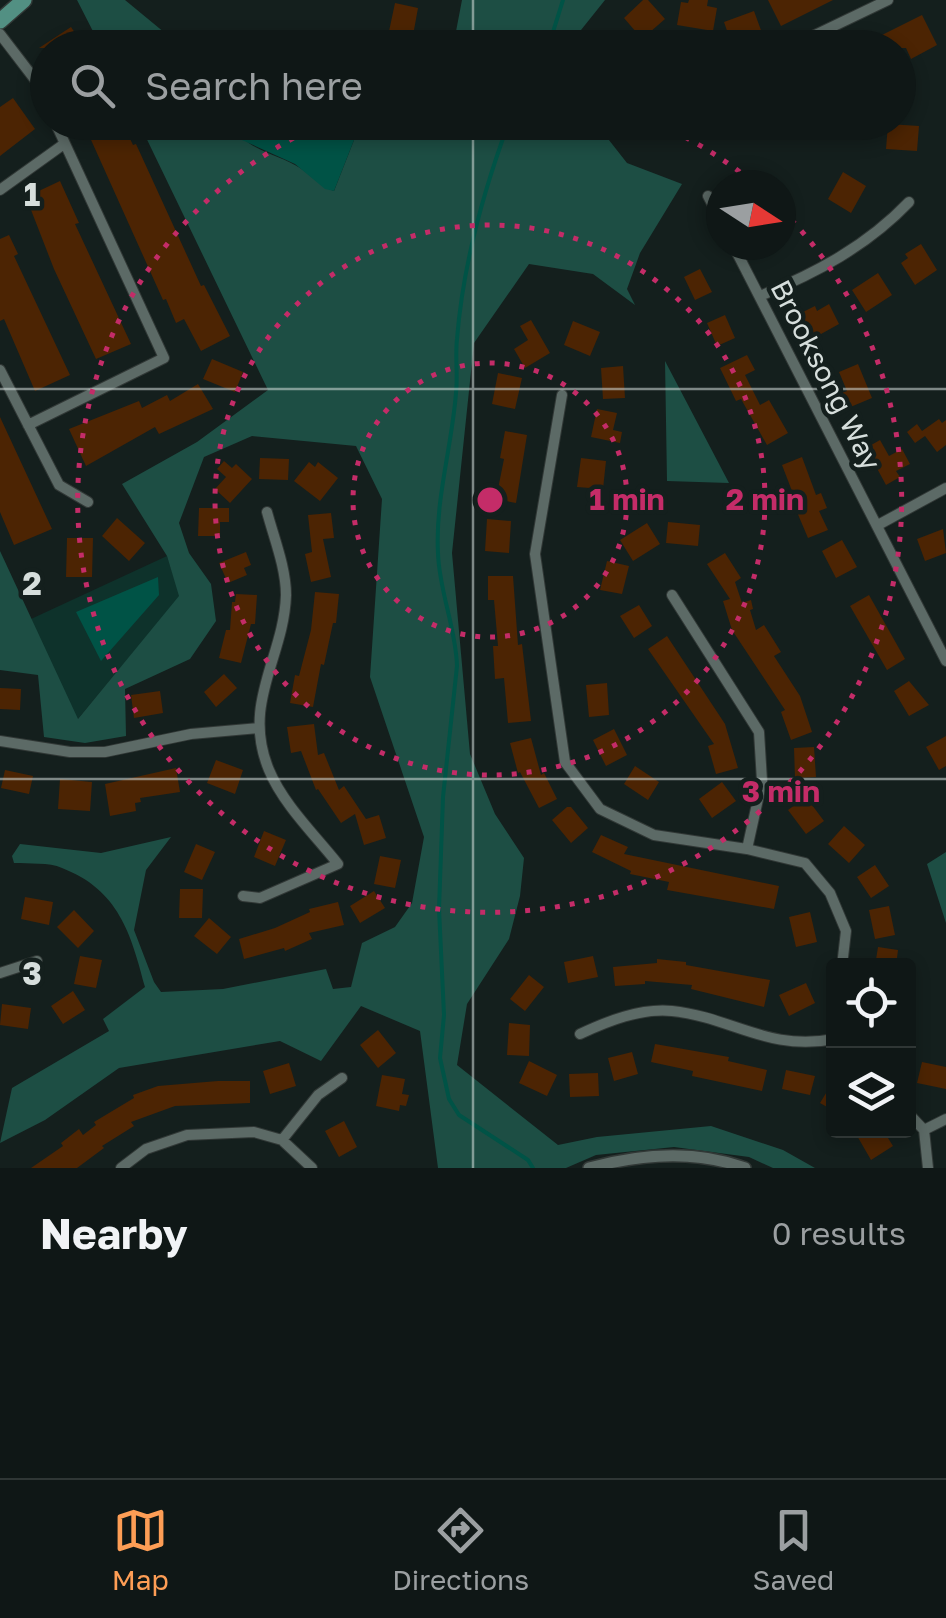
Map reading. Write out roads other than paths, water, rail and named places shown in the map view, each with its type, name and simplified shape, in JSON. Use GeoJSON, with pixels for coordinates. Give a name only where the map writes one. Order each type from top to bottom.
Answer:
{"type":"FeatureCollection","features":[{"type":"Feature","properties":{"kind":"main road"},"geometry":{"type":"LineString","coordinates":[[0,21],[24,0]]}},
{"type":"Feature","properties":{"kind":"street"},"geometry":{"type":"LineString","coordinates":[[826,30],[888,0]]}},
{"type":"Feature","properties":{"kind":"street"},"geometry":{"type":"LineString","coordinates":[[0,34],[30,73]]}},
{"type":"Feature","properties":{"kind":"street"},"geometry":{"type":"LineString","coordinates":[[28,425],[164,358],[62,140]]}},
{"type":"Feature","properties":{"kind":"street"},"geometry":{"type":"LineString","coordinates":[[0,190],[64,144]]}},
{"type":"Feature","properties":{"kind":"street"},"geometry":{"type":"LineString","coordinates":[[760,296],[844,256],[872,238],[909,202]]}},
{"type":"Feature","properties":{"kind":"street","name":"Brooksong Way"},"geometry":{"type":"LineString","coordinates":[[741,260],[946,661]]}},
{"type":"Feature","properties":{"kind":"street"},"geometry":{"type":"LineString","coordinates":[[0,370],[58,485],[88,502]]}},
{"type":"Feature","properties":{"kind":"street"},"geometry":{"type":"LineString","coordinates":[[562,394],[535,554],[566,762],[600,810],[654,834],[805,863],[830,893],[846,931],[843,958]]}},
{"type":"Feature","properties":{"kind":"street"},"geometry":{"type":"LineString","coordinates":[[878,525],[946,488]]}},
{"type":"Feature","properties":{"kind":"street"},"geometry":{"type":"LineString","coordinates":[[243,896],[260,898],[338,864],[269,770],[258,728],[261,694],[286,594],[267,512]]}},
{"type":"Feature","properties":{"kind":"street"},"geometry":{"type":"LineString","coordinates":[[672,595],[759,732],[762,781],[748,849]]}},
{"type":"Feature","properties":{"kind":"street"},"geometry":{"type":"LineString","coordinates":[[0,741],[70,752],[105,752],[191,734],[258,728]]}},
{"type":"Feature","properties":{"kind":"street"},"geometry":{"type":"LineString","coordinates":[[0,973],[37,961]]}},
{"type":"Feature","properties":{"kind":"street"},"geometry":{"type":"LineString","coordinates":[[580,1034],[630,1016],[659,1011],[700,1017],[772,1040],[808,1044],[826,1041]]}},
{"type":"Feature","properties":{"kind":"street"},"geometry":{"type":"LineString","coordinates":[[282,1140],[318,1095],[342,1078]]}},
{"type":"Feature","properties":{"kind":"street"},"geometry":{"type":"LineString","coordinates":[[924,1130],[946,1119]]}},
{"type":"Feature","properties":{"kind":"street"},"geometry":{"type":"LineString","coordinates":[[916,1122],[924,1130],[928,1168]]}},
{"type":"Feature","properties":{"kind":"street"},"geometry":{"type":"LineString","coordinates":[[121,1168],[146,1149],[187,1135],[254,1132],[282,1140],[312,1168]]}},
{"type":"Feature","properties":{"kind":"street"},"geometry":{"type":"LineString","coordinates":[[589,1168],[627,1158],[666,1155],[699,1157],[745,1168]]}},
{"type":"Feature","properties":{"kind":"waterway"},"geometry":{"type":"LineString","coordinates":[[554,30],[563,0]]}},
{"type":"Feature","properties":{"kind":"waterway"},"geometry":{"type":"LineString","coordinates":[[503,140],[483,202],[464,283],[456,346],[457,386],[439,513],[439,567],[457,666],[443,797],[439,909],[444,1015],[440,1058],[449,1099],[459,1115],[528,1160],[533,1168]]}}]}
